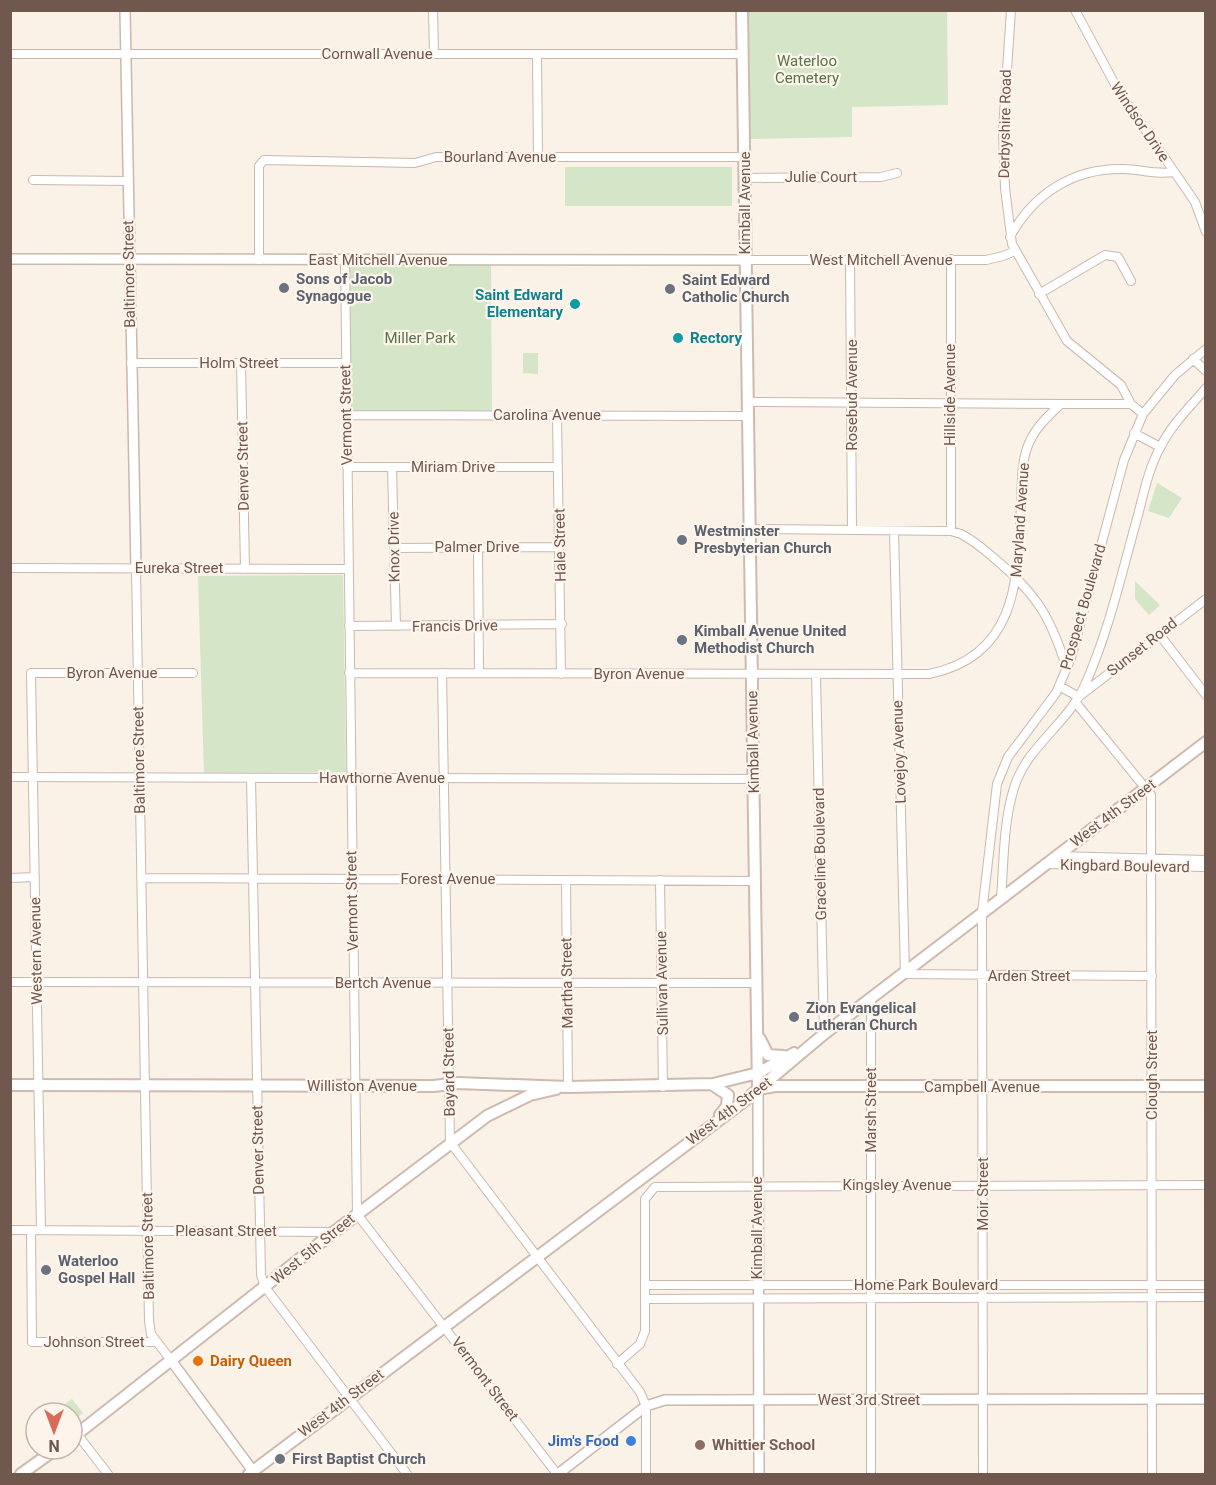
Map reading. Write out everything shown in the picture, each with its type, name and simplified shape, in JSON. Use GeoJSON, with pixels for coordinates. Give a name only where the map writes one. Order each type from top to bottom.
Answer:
{"type":"FeatureCollection","features":[{"type":"Feature","properties":{"kind":"main road","name":"Kimball Avenue"},"geometry":{"type":"LineString","coordinates":[[742,10],[758,1090]]}},
{"type":"Feature","properties":{"kind":"main road","name":"West 4th Street"},"geometry":{"type":"LineString","coordinates":[[253,1473],[348,1398],[758,1090],[870,998],[905,974],[1044,864],[1206,742]]}},
{"type":"Feature","properties":{"kind":"main road"},"geometry":{"type":"LineString","coordinates":[[757,1028],[761,1044],[768,1055],[779,1058],[793,1053]]}},
{"type":"Feature","properties":{"kind":"main road","name":"Williston Avenue"},"geometry":{"type":"LineString","coordinates":[[10,1085],[448,1084],[663,1087],[712,1084],[758,1073],[825,1034]]}},
{"type":"Feature","properties":{"kind":"main road"},"geometry":{"type":"LineString","coordinates":[[712,1084],[725,1090],[728,1100],[727,1106],[713,1123]]}},
{"type":"Feature","properties":{"kind":"main road","name":"Campbell Avenue"},"geometry":{"type":"LineString","coordinates":[[758,1090],[776,1086],[1206,1086]]}},
{"type":"Feature","properties":{"kind":"main road","name":"West 5th Street"},"geometry":{"type":"LineString","coordinates":[[84,1428],[450,1142],[487,1116],[513,1102],[545,1091],[568,1087]]}},
{"type":"Feature","properties":{"kind":"main road"},"geometry":{"type":"LineString","coordinates":[[21,1474],[39,1461]]}},
{"type":"Feature","properties":{"kind":"street","name":"Baltimore Street"},"geometry":{"type":"LineString","coordinates":[[124,10],[149,1321],[156,1342],[253,1473]]}},
{"type":"Feature","properties":{"kind":"street"},"geometry":{"type":"LineString","coordinates":[[433,10],[434,54]]}},
{"type":"Feature","properties":{"kind":"street","name":"Derbyshire Road"},"geometry":{"type":"LineString","coordinates":[[1011,10],[1003,130],[1010,237],[1015,251]]}},
{"type":"Feature","properties":{"kind":"street","name":"Windsor Drive"},"geometry":{"type":"LineString","coordinates":[[1074,10],[1118,90],[1195,202],[1206,232]]}},
{"type":"Feature","properties":{"kind":"street","name":"Cornwall Avenue"},"geometry":{"type":"LineString","coordinates":[[10,54],[743,54]]}},
{"type":"Feature","properties":{"kind":"street"},"geometry":{"type":"LineString","coordinates":[[537,54],[538,157]]}},
{"type":"Feature","properties":{"kind":"street","name":"Bourland Avenue"},"geometry":{"type":"LineString","coordinates":[[259,260],[258,166],[264,160],[414,163],[436,157],[745,157]]}},
{"type":"Feature","properties":{"kind":"street"},"geometry":{"type":"LineString","coordinates":[[1010,237],[1020,220],[1040,197],[1075,177],[1111,169],[1156,173],[1173,172]]}},
{"type":"Feature","properties":{"kind":"street","name":"Julie Court"},"geometry":{"type":"LineString","coordinates":[[745,178],[881,177],[897,173]]}},
{"type":"Feature","properties":{"kind":"street"},"geometry":{"type":"LineString","coordinates":[[33,180],[128,181]]}},
{"type":"Feature","properties":{"kind":"street"},"geometry":{"type":"LineString","coordinates":[[1015,251],[1067,341],[1121,385],[1131,404],[1143,414]]}},
{"type":"Feature","properties":{"kind":"street","name":"West Mitchell Avenue"},"geometry":{"type":"LineString","coordinates":[[746,260],[995,259],[1015,251]]}},
{"type":"Feature","properties":{"kind":"street"},"geometry":{"type":"LineString","coordinates":[[1040,294],[1105,255],[1118,257],[1131,281]]}},
{"type":"Feature","properties":{"kind":"street","name":"East Mitchell Avenue"},"geometry":{"type":"LineString","coordinates":[[10,259],[746,260]]}},
{"type":"Feature","properties":{"kind":"street","name":"Hillside Avenue"},"geometry":{"type":"LineString","coordinates":[[951,259],[949,404],[951,531]]}},
{"type":"Feature","properties":{"kind":"street","name":"Vermont Street"},"geometry":{"type":"LineString","coordinates":[[345,260],[357,1214],[557,1474]]}},
{"type":"Feature","properties":{"kind":"street","name":"Rosebud Avenue"},"geometry":{"type":"LineString","coordinates":[[850,260],[852,530]]}},
{"type":"Feature","properties":{"kind":"street","name":"Prospect Boulevard"},"geometry":{"type":"LineString","coordinates":[[982,913],[992,818],[1000,774],[1008,757],[1059,687],[1067,669],[1116,487],[1134,433],[1143,414],[1175,375],[1206,349]]}},
{"type":"Feature","properties":{"kind":"street"},"geometry":{"type":"LineString","coordinates":[[1193,359],[1206,371]]}},
{"type":"Feature","properties":{"kind":"street","name":"Holm Street"},"geometry":{"type":"LineString","coordinates":[[131,363],[346,363]]}},
{"type":"Feature","properties":{"kind":"street","name":"Denver Street"},"geometry":{"type":"LineString","coordinates":[[241,363],[244,569]]}},
{"type":"Feature","properties":{"kind":"street","name":"Prospect Boulevard"},"geometry":{"type":"LineString","coordinates":[[1001,898],[1008,819],[1016,782],[1033,753],[1078,699],[1099,651],[1148,479],[1160,447],[1169,431],[1206,388]]}},
{"type":"Feature","properties":{"kind":"street"},"geometry":{"type":"LineString","coordinates":[[748,402],[1131,404]]}},
{"type":"Feature","properties":{"kind":"street","name":"Maryland Avenue"},"geometry":{"type":"LineString","coordinates":[[929,674],[960,664],[986,646],[1004,620],[1018,578],[1022,474],[1026,452],[1038,427],[1061,404]]}},
{"type":"Feature","properties":{"kind":"street","name":"Carolina Avenue"},"geometry":{"type":"LineString","coordinates":[[346,415],[748,416]]}},
{"type":"Feature","properties":{"kind":"street","name":"Hale Street"},"geometry":{"type":"LineString","coordinates":[[557,416],[561,674]]}},
{"type":"Feature","properties":{"kind":"street"},"geometry":{"type":"LineString","coordinates":[[1134,433],[1160,447]]}},
{"type":"Feature","properties":{"kind":"street","name":"Miriam Drive"},"geometry":{"type":"LineString","coordinates":[[347,467],[558,467]]}},
{"type":"Feature","properties":{"kind":"street","name":"Knox Drive"},"geometry":{"type":"LineString","coordinates":[[392,467],[396,626]]}},
{"type":"Feature","properties":{"kind":"street"},"geometry":{"type":"LineString","coordinates":[[750,529],[951,531],[976,543],[1018,578],[1047,615],[1067,669]]}},
{"type":"Feature","properties":{"kind":"street","name":"Lovejoy Avenue"},"geometry":{"type":"LineString","coordinates":[[894,531],[905,974]]}},
{"type":"Feature","properties":{"kind":"street"},"geometry":{"type":"LineString","coordinates":[[478,547],[479,673]]}},
{"type":"Feature","properties":{"kind":"street","name":"Palmer Drive"},"geometry":{"type":"LineString","coordinates":[[394,548],[559,547]]}},
{"type":"Feature","properties":{"kind":"street","name":"Eureka Street"},"geometry":{"type":"LineString","coordinates":[[10,568],[348,569]]}},
{"type":"Feature","properties":{"kind":"street","name":"Sunset Road"},"geometry":{"type":"LineString","coordinates":[[1078,699],[1206,599]]}},
{"type":"Feature","properties":{"kind":"street","name":"Francis Drive"},"geometry":{"type":"LineString","coordinates":[[349,626],[562,624]]}},
{"type":"Feature","properties":{"kind":"street"},"geometry":{"type":"LineString","coordinates":[[1159,634],[1206,695]]}},
{"type":"Feature","properties":{"kind":"street","name":"Byron Avenue"},"geometry":{"type":"LineString","coordinates":[[31,673],[193,673]]}},
{"type":"Feature","properties":{"kind":"street","name":"Western Avenue"},"geometry":{"type":"LineString","coordinates":[[31,673],[40,1230]]}},
{"type":"Feature","properties":{"kind":"street","name":"Byron Avenue"},"geometry":{"type":"LineString","coordinates":[[350,673],[929,674]]}},
{"type":"Feature","properties":{"kind":"street","name":"Bayard Street"},"geometry":{"type":"LineString","coordinates":[[441,673],[450,1142]]}},
{"type":"Feature","properties":{"kind":"street","name":"Graceline Boulevard"},"geometry":{"type":"LineString","coordinates":[[816,674],[825,1034]]}},
{"type":"Feature","properties":{"kind":"street"},"geometry":{"type":"LineString","coordinates":[[1059,687],[1078,699]]}},
{"type":"Feature","properties":{"kind":"street","name":"Clough Street"},"geometry":{"type":"LineString","coordinates":[[1078,699],[1151,795],[1152,1474]]}},
{"type":"Feature","properties":{"kind":"street","name":"Hawthorne Avenue"},"geometry":{"type":"LineString","coordinates":[[10,777],[753,779]]}},
{"type":"Feature","properties":{"kind":"street","name":"Denver Street"},"geometry":{"type":"LineString","coordinates":[[251,778],[260,1268],[265,1287],[407,1474]]}},
{"type":"Feature","properties":{"kind":"street","name":"Kingbard Boulevard"},"geometry":{"type":"LineString","coordinates":[[1056,856],[1152,861],[1206,867]]}},
{"type":"Feature","properties":{"kind":"street","name":"Kingbard Boulevard"},"geometry":{"type":"LineString","coordinates":[[1044,864],[1206,860]]}},
{"type":"Feature","properties":{"kind":"street"},"geometry":{"type":"LineString","coordinates":[[10,878],[35,877]]}},
{"type":"Feature","properties":{"kind":"street","name":"Forest Avenue"},"geometry":{"type":"LineString","coordinates":[[141,878],[754,881]]}},
{"type":"Feature","properties":{"kind":"street","name":"Martha Street"},"geometry":{"type":"LineString","coordinates":[[566,880],[568,1087]]}},
{"type":"Feature","properties":{"kind":"street","name":"Sullivan Avenue"},"geometry":{"type":"LineString","coordinates":[[660,880],[663,1087]]}},
{"type":"Feature","properties":{"kind":"street","name":"Moir Street"},"geometry":{"type":"LineString","coordinates":[[982,913],[983,1474]]}},
{"type":"Feature","properties":{"kind":"street","name":"Arden Street"},"geometry":{"type":"LineString","coordinates":[[905,974],[1152,976]]}},
{"type":"Feature","properties":{"kind":"street","name":"Bertch Avenue"},"geometry":{"type":"LineString","coordinates":[[10,982],[755,983]]}},
{"type":"Feature","properties":{"kind":"street","name":"Marsh Street"},"geometry":{"type":"LineString","coordinates":[[870,998],[871,1474]]}},
{"type":"Feature","properties":{"kind":"street","name":"Kimball Avenue"},"geometry":{"type":"LineString","coordinates":[[758,1090],[759,1474]]}},
{"type":"Feature","properties":{"kind":"street"},"geometry":{"type":"LineString","coordinates":[[450,1142],[640,1392],[646,1406],[646,1474]]}},
{"type":"Feature","properties":{"kind":"street","name":"Kingsley Avenue"},"geometry":{"type":"LineString","coordinates":[[646,1285],[645,1199],[650,1190],[661,1186],[1206,1185]]}},
{"type":"Feature","properties":{"kind":"street","name":"Pleasant Street"},"geometry":{"type":"LineString","coordinates":[[10,1230],[334,1232]]}},
{"type":"Feature","properties":{"kind":"street","name":"Johnson Street"},"geometry":{"type":"LineString","coordinates":[[31,1230],[32,1342],[156,1342]]}},
{"type":"Feature","properties":{"kind":"street"},"geometry":{"type":"LineString","coordinates":[[617,1364],[644,1339],[646,1285]]}},
{"type":"Feature","properties":{"kind":"street","name":"Home Park Boulevard"},"geometry":{"type":"LineString","coordinates":[[646,1285],[1206,1285]]}},
{"type":"Feature","properties":{"kind":"street","name":"Home Park Boulevard"},"geometry":{"type":"LineString","coordinates":[[646,1299],[1206,1298]]}},
{"type":"Feature","properties":{"kind":"street","name":"West 3rd Street"},"geometry":{"type":"LineString","coordinates":[[557,1474],[646,1406],[665,1400],[1206,1399]]}},
{"type":"Feature","properties":{"kind":"street"},"geometry":{"type":"LineString","coordinates":[[84,1447],[108,1474]]}},
{"type":"Feature","properties":{"kind":"green space","name":"Waterloo Cemetery"},"geometry":{"type":"Polygon","coordinates":[[[747,11],[947,11],[948,105],[852,107],[852,137],[750,139],[747,11]]]}},
{"type":"Feature","properties":{"kind":"green space"},"geometry":{"type":"Polygon","coordinates":[[[565,167],[732,167],[732,206],[565,206],[565,167]]]}},
{"type":"Feature","properties":{"kind":"green space","name":"Miller Park"},"geometry":{"type":"Polygon","coordinates":[[[349,265],[491,265],[492,412],[349,411],[349,265]]]}},
{"type":"Feature","properties":{"kind":"green space"},"geometry":{"type":"Polygon","coordinates":[[[523,353],[538,353],[538,374],[523,373],[523,353]]]}},
{"type":"Feature","properties":{"kind":"green space"},"geometry":{"type":"Polygon","coordinates":[[[1157,483],[1182,498],[1169,518],[1148,511],[1157,483]]]}},
{"type":"Feature","properties":{"kind":"green space"},"geometry":{"type":"Polygon","coordinates":[[[343,575],[346,772],[204,773],[198,576],[343,575]]]}},
{"type":"Feature","properties":{"kind":"green space"},"geometry":{"type":"Polygon","coordinates":[[[1135,581],[1160,605],[1149,615],[1135,599],[1135,581]]]}},
{"type":"Feature","properties":{"kind":"place","name":"Sons of Jacob Synagogue"},"geometry":{"type":"Point","coordinates":[284,288]}},
{"type":"Feature","properties":{"kind":"place","name":"Saint Edward Catholic Church"},"geometry":{"type":"Point","coordinates":[670,289]}},
{"type":"Feature","properties":{"kind":"place","name":"Saint Edward Elementary"},"geometry":{"type":"Point","coordinates":[575,304]}},
{"type":"Feature","properties":{"kind":"place","name":"Rectory"},"geometry":{"type":"Point","coordinates":[678,338]}},
{"type":"Feature","properties":{"kind":"place","name":"Westminster Presbyterian Church"},"geometry":{"type":"Point","coordinates":[682,540]}},
{"type":"Feature","properties":{"kind":"place","name":"Kimball Avenue United Methodist Church"},"geometry":{"type":"Point","coordinates":[682,640]}},
{"type":"Feature","properties":{"kind":"place","name":"Zion Evangelical Lutheran Church"},"geometry":{"type":"Point","coordinates":[794,1017]}},
{"type":"Feature","properties":{"kind":"place","name":"Waterloo Gospel Hall"},"geometry":{"type":"Point","coordinates":[46,1270]}},
{"type":"Feature","properties":{"kind":"place","name":"Dairy Queen"},"geometry":{"type":"Point","coordinates":[198,1361]}},
{"type":"Feature","properties":{"kind":"place","name":"Jim's Food"},"geometry":{"type":"Point","coordinates":[631,1441]}},
{"type":"Feature","properties":{"kind":"place","name":"Whittier School"},"geometry":{"type":"Point","coordinates":[700,1445]}},
{"type":"Feature","properties":{"kind":"place","name":"First Baptist Church"},"geometry":{"type":"Point","coordinates":[280,1459]}}]}
